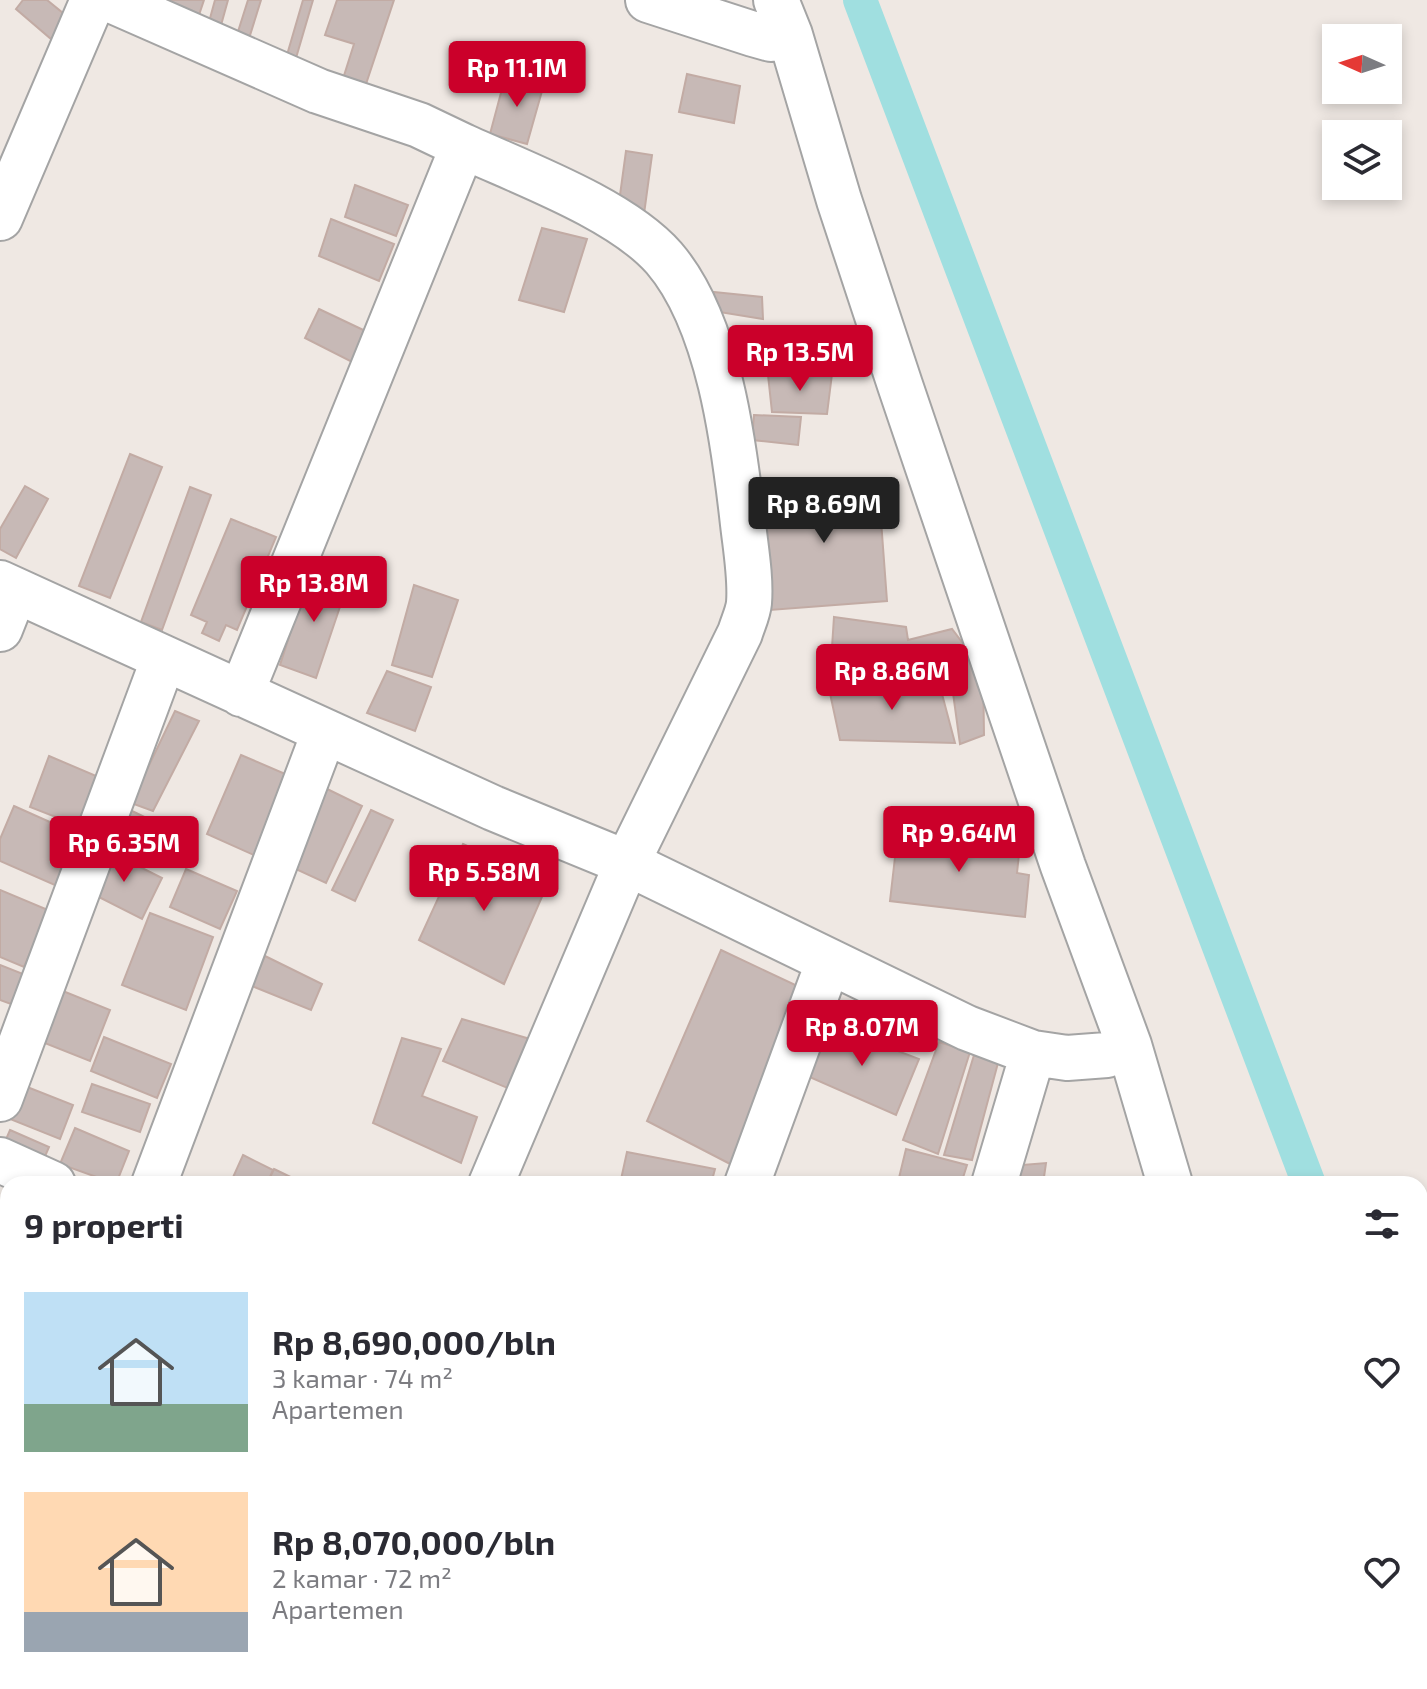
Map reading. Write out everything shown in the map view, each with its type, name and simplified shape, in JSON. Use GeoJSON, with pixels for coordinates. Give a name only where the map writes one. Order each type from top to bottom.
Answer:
{"type":"FeatureCollection","features":[{"type":"Feature","properties":{"kind":"street"},"geometry":{"type":"LineString","coordinates":[[0,218],[93,0]]}},
{"type":"Feature","properties":{"kind":"street"},"geometry":{"type":"LineString","coordinates":[[111,0],[318,91],[419,125],[575,198],[631,231],[663,257],[691,303],[721,392],[737,474],[749,605],[740,633],[627,863],[494,1176]]}},
{"type":"Feature","properties":{"kind":"street"},"geometry":{"type":"LineString","coordinates":[[648,0],[772,27],[895,371],[1063,866],[1084,1053],[1165,1176]]}},
{"type":"Feature","properties":{"kind":"street"},"geometry":{"type":"LineString","coordinates":[[241,694],[463,146]]}},
{"type":"Feature","properties":{"kind":"street"},"geometry":{"type":"LineString","coordinates":[[5,601],[164,658],[324,733],[627,863],[828,963],[915,1000],[967,1028],[1084,1053]]}},
{"type":"Feature","properties":{"kind":"street"},"geometry":{"type":"LineString","coordinates":[[0,1099],[164,658]]}},
{"type":"Feature","properties":{"kind":"street"},"geometry":{"type":"LineString","coordinates":[[157,1176],[324,733]]}},
{"type":"Feature","properties":{"kind":"street"},"geometry":{"type":"LineString","coordinates":[[750,1176],[828,963]]}},
{"type":"Feature","properties":{"kind":"street"},"geometry":{"type":"LineString","coordinates":[[999,1176],[1084,1053]]}},
{"type":"Feature","properties":{"kind":"street"},"geometry":{"type":"LineString","coordinates":[[0,1160],[35,1176]]}},
{"type":"Feature","properties":{"kind":"building"},"geometry":{"type":"Polygon","coordinates":[[[23,0],[47,0],[69,18],[51,39],[16,9],[23,0]]]}},
{"type":"Feature","properties":{"kind":"building"},"geometry":{"type":"Polygon","coordinates":[[[163,0],[204,0],[199,15],[163,0]]]}},
{"type":"Feature","properties":{"kind":"building"},"geometry":{"type":"Polygon","coordinates":[[[215,0],[228,0],[218,36],[206,33],[215,0]]]}},
{"type":"Feature","properties":{"kind":"building"},"geometry":{"type":"Polygon","coordinates":[[[248,0],[261,0],[247,45],[235,41],[248,0]]]}},
{"type":"Feature","properties":{"kind":"building"},"geometry":{"type":"Polygon","coordinates":[[[303,0],[313,0],[291,75],[282,72],[303,0]]]}},
{"type":"Feature","properties":{"kind":"building"},"geometry":{"type":"Polygon","coordinates":[[[337,0],[394,0],[364,90],[342,82],[354,44],[325,35],[337,0]]]}},
{"type":"Feature","properties":{"kind":"building"},"geometry":{"type":"Polygon","coordinates":[[[506,74],[544,84],[527,144],[490,134],[506,74]]]}},
{"type":"Feature","properties":{"kind":"building"},"geometry":{"type":"Polygon","coordinates":[[[687,74],[740,86],[734,123],[679,112],[687,74]]]}},
{"type":"Feature","properties":{"kind":"building"},"geometry":{"type":"Polygon","coordinates":[[[626,151],[652,155],[644,214],[618,210],[626,151]]]}},
{"type":"Feature","properties":{"kind":"building"},"geometry":{"type":"Polygon","coordinates":[[[355,185],[408,205],[396,236],[345,217],[355,185]]]}},
{"type":"Feature","properties":{"kind":"building"},"geometry":{"type":"Polygon","coordinates":[[[331,219],[394,244],[379,281],[319,256],[331,219]]]}},
{"type":"Feature","properties":{"kind":"building"},"geometry":{"type":"Polygon","coordinates":[[[542,228],[587,239],[564,312],[519,300],[542,228]]]}},
{"type":"Feature","properties":{"kind":"building"},"geometry":{"type":"Polygon","coordinates":[[[714,292],[762,297],[763,319],[713,311],[714,292]]]}},
{"type":"Feature","properties":{"kind":"building"},"geometry":{"type":"Polygon","coordinates":[[[319,309],[376,336],[358,365],[305,338],[319,309]]]}},
{"type":"Feature","properties":{"kind":"building"},"geometry":{"type":"Polygon","coordinates":[[[832,374],[827,414],[772,412],[768,375],[832,374]]]}},
{"type":"Feature","properties":{"kind":"building"},"geometry":{"type":"Polygon","coordinates":[[[754,415],[801,417],[798,445],[752,440],[754,415]]]}},
{"type":"Feature","properties":{"kind":"building"},"geometry":{"type":"Polygon","coordinates":[[[130,454],[162,467],[110,598],[79,586],[130,454]]]}},
{"type":"Feature","properties":{"kind":"building"},"geometry":{"type":"Polygon","coordinates":[[[878,480],[887,601],[770,610],[761,488],[878,480]]]}},
{"type":"Feature","properties":{"kind":"building"},"geometry":{"type":"Polygon","coordinates":[[[25,486],[48,499],[16,558],[0,549],[0,529],[25,486]]]}},
{"type":"Feature","properties":{"kind":"building"},"geometry":{"type":"Polygon","coordinates":[[[190,487],[211,495],[162,630],[141,622],[190,487]]]}},
{"type":"Feature","properties":{"kind":"building"},"geometry":{"type":"Polygon","coordinates":[[[231,519],[276,537],[237,630],[226,625],[219,641],[202,633],[207,622],[191,615],[231,519]]]}},
{"type":"Feature","properties":{"kind":"building"},"geometry":{"type":"Polygon","coordinates":[[[310,572],[348,583],[316,678],[280,665],[310,572]]]}},
{"type":"Feature","properties":{"kind":"building"},"geometry":{"type":"Polygon","coordinates":[[[414,585],[458,600],[432,677],[392,665],[414,585]]]}},
{"type":"Feature","properties":{"kind":"building"},"geometry":{"type":"Polygon","coordinates":[[[834,617],[906,627],[908,640],[952,629],[983,670],[984,735],[960,744],[950,671],[830,678],[834,617]]]}},
{"type":"Feature","properties":{"kind":"building"},"geometry":{"type":"Polygon","coordinates":[[[387,671],[431,687],[415,731],[367,713],[387,671]]]}},
{"type":"Feature","properties":{"kind":"building"},"geometry":{"type":"Polygon","coordinates":[[[938,679],[955,743],[840,740],[828,684],[938,679]]]}},
{"type":"Feature","properties":{"kind":"building"},"geometry":{"type":"Polygon","coordinates":[[[175,711],[199,721],[153,811],[131,803],[175,711]]]}},
{"type":"Feature","properties":{"kind":"building"},"geometry":{"type":"Polygon","coordinates":[[[241,755],[290,776],[256,856],[207,834],[241,755]]]}},
{"type":"Feature","properties":{"kind":"building"},"geometry":{"type":"Polygon","coordinates":[[[49,756],[115,784],[94,832],[30,807],[49,756]]]}},
{"type":"Feature","properties":{"kind":"building"},"geometry":{"type":"Polygon","coordinates":[[[321,786],[362,806],[326,883],[285,864],[321,786]]]}},
{"type":"Feature","properties":{"kind":"building"},"geometry":{"type":"Polygon","coordinates":[[[14,806],[79,835],[57,886],[0,861],[0,839],[14,806]]]}},
{"type":"Feature","properties":{"kind":"building"},"geometry":{"type":"Polygon","coordinates":[[[130,810],[163,826],[147,858],[114,842],[130,810]]]}},
{"type":"Feature","properties":{"kind":"building"},"geometry":{"type":"Polygon","coordinates":[[[371,810],[393,820],[355,901],[332,890],[371,810]]]}},
{"type":"Feature","properties":{"kind":"building"},"geometry":{"type":"Polygon","coordinates":[[[898,831],[1020,845],[1017,873],[1029,875],[1025,917],[890,901],[898,831]]]}},
{"type":"Feature","properties":{"kind":"building"},"geometry":{"type":"Polygon","coordinates":[[[463,844],[548,883],[504,984],[419,940],[463,844]]]}},
{"type":"Feature","properties":{"kind":"building"},"geometry":{"type":"Polygon","coordinates":[[[106,850],[162,878],[142,919],[87,891],[106,850]]]}},
{"type":"Feature","properties":{"kind":"building"},"geometry":{"type":"Polygon","coordinates":[[[186,869],[237,891],[220,929],[170,907],[186,869]]]}},
{"type":"Feature","properties":{"kind":"building"},"geometry":{"type":"Polygon","coordinates":[[[0,890],[48,910],[24,967],[0,957],[0,890]]]}},
{"type":"Feature","properties":{"kind":"building"},"geometry":{"type":"Polygon","coordinates":[[[150,913],[213,937],[186,1010],[122,985],[150,913]]]}},
{"type":"Feature","properties":{"kind":"building"},"geometry":{"type":"Polygon","coordinates":[[[721,950],[806,990],[736,1167],[647,1121],[721,950]]]}},
{"type":"Feature","properties":{"kind":"building"},"geometry":{"type":"Polygon","coordinates":[[[265,956],[322,984],[311,1010],[252,986],[265,956]]]}},
{"type":"Feature","properties":{"kind":"building"},"geometry":{"type":"Polygon","coordinates":[[[0,965],[23,974],[11,1004],[0,1000],[0,965]]]}},
{"type":"Feature","properties":{"kind":"building"},"geometry":{"type":"Polygon","coordinates":[[[48,985],[110,1010],[90,1061],[27,1036],[48,985]]]}},
{"type":"Feature","properties":{"kind":"building"},"geometry":{"type":"Polygon","coordinates":[[[462,1019],[530,1039],[510,1089],[443,1061],[462,1019]]]}},
{"type":"Feature","properties":{"kind":"building"},"geometry":{"type":"Polygon","coordinates":[[[824,1023],[919,1059],[896,1115],[805,1075],[824,1023]]]}},
{"type":"Feature","properties":{"kind":"building"},"geometry":{"type":"Polygon","coordinates":[[[104,1037],[171,1064],[157,1098],[91,1071],[104,1037]]]}},
{"type":"Feature","properties":{"kind":"building"},"geometry":{"type":"Polygon","coordinates":[[[402,1038],[441,1049],[422,1096],[477,1117],[461,1163],[373,1123],[402,1038]]]}},
{"type":"Feature","properties":{"kind":"building"},"geometry":{"type":"Polygon","coordinates":[[[939,1042],[970,1052],[938,1154],[903,1140],[939,1042]]]}},
{"type":"Feature","properties":{"kind":"building"},"geometry":{"type":"Polygon","coordinates":[[[974,1055],[998,1063],[972,1160],[944,1155],[974,1055]]]}},
{"type":"Feature","properties":{"kind":"building"},"geometry":{"type":"Polygon","coordinates":[[[12,1081],[73,1105],[60,1139],[0,1115],[12,1081]]]}},
{"type":"Feature","properties":{"kind":"building"},"geometry":{"type":"Polygon","coordinates":[[[92,1084],[150,1104],[140,1132],[82,1112],[92,1084]]]}},
{"type":"Feature","properties":{"kind":"building"},"geometry":{"type":"Polygon","coordinates":[[[75,1128],[129,1151],[119,1176],[94,1176],[60,1164],[75,1128]]]}},
{"type":"Feature","properties":{"kind":"building"},"geometry":{"type":"Polygon","coordinates":[[[10,1130],[49,1147],[40,1168],[1,1151],[10,1130]]]}},
{"type":"Feature","properties":{"kind":"building"},"geometry":{"type":"Polygon","coordinates":[[[906,1149],[967,1165],[964,1176],[899,1176],[906,1149]]]}},
{"type":"Feature","properties":{"kind":"building"},"geometry":{"type":"Polygon","coordinates":[[[627,1152],[715,1169],[713,1176],[622,1176],[627,1152]]]}},
{"type":"Feature","properties":{"kind":"building"},"geometry":{"type":"Polygon","coordinates":[[[243,1155],[273,1170],[270,1176],[234,1176],[243,1155]]]}},
{"type":"Feature","properties":{"kind":"building"},"geometry":{"type":"Polygon","coordinates":[[[1046,1163],[1044,1176],[1007,1176],[1009,1166],[1046,1163]]]}},
{"type":"Feature","properties":{"kind":"building"},"geometry":{"type":"Polygon","coordinates":[[[274,1169],[288,1176],[271,1176],[274,1169]]]}},
{"type":"Feature","properties":{"kind":"waterway"},"geometry":{"type":"LineString","coordinates":[[860,0],[1306,1176]]}}]}
